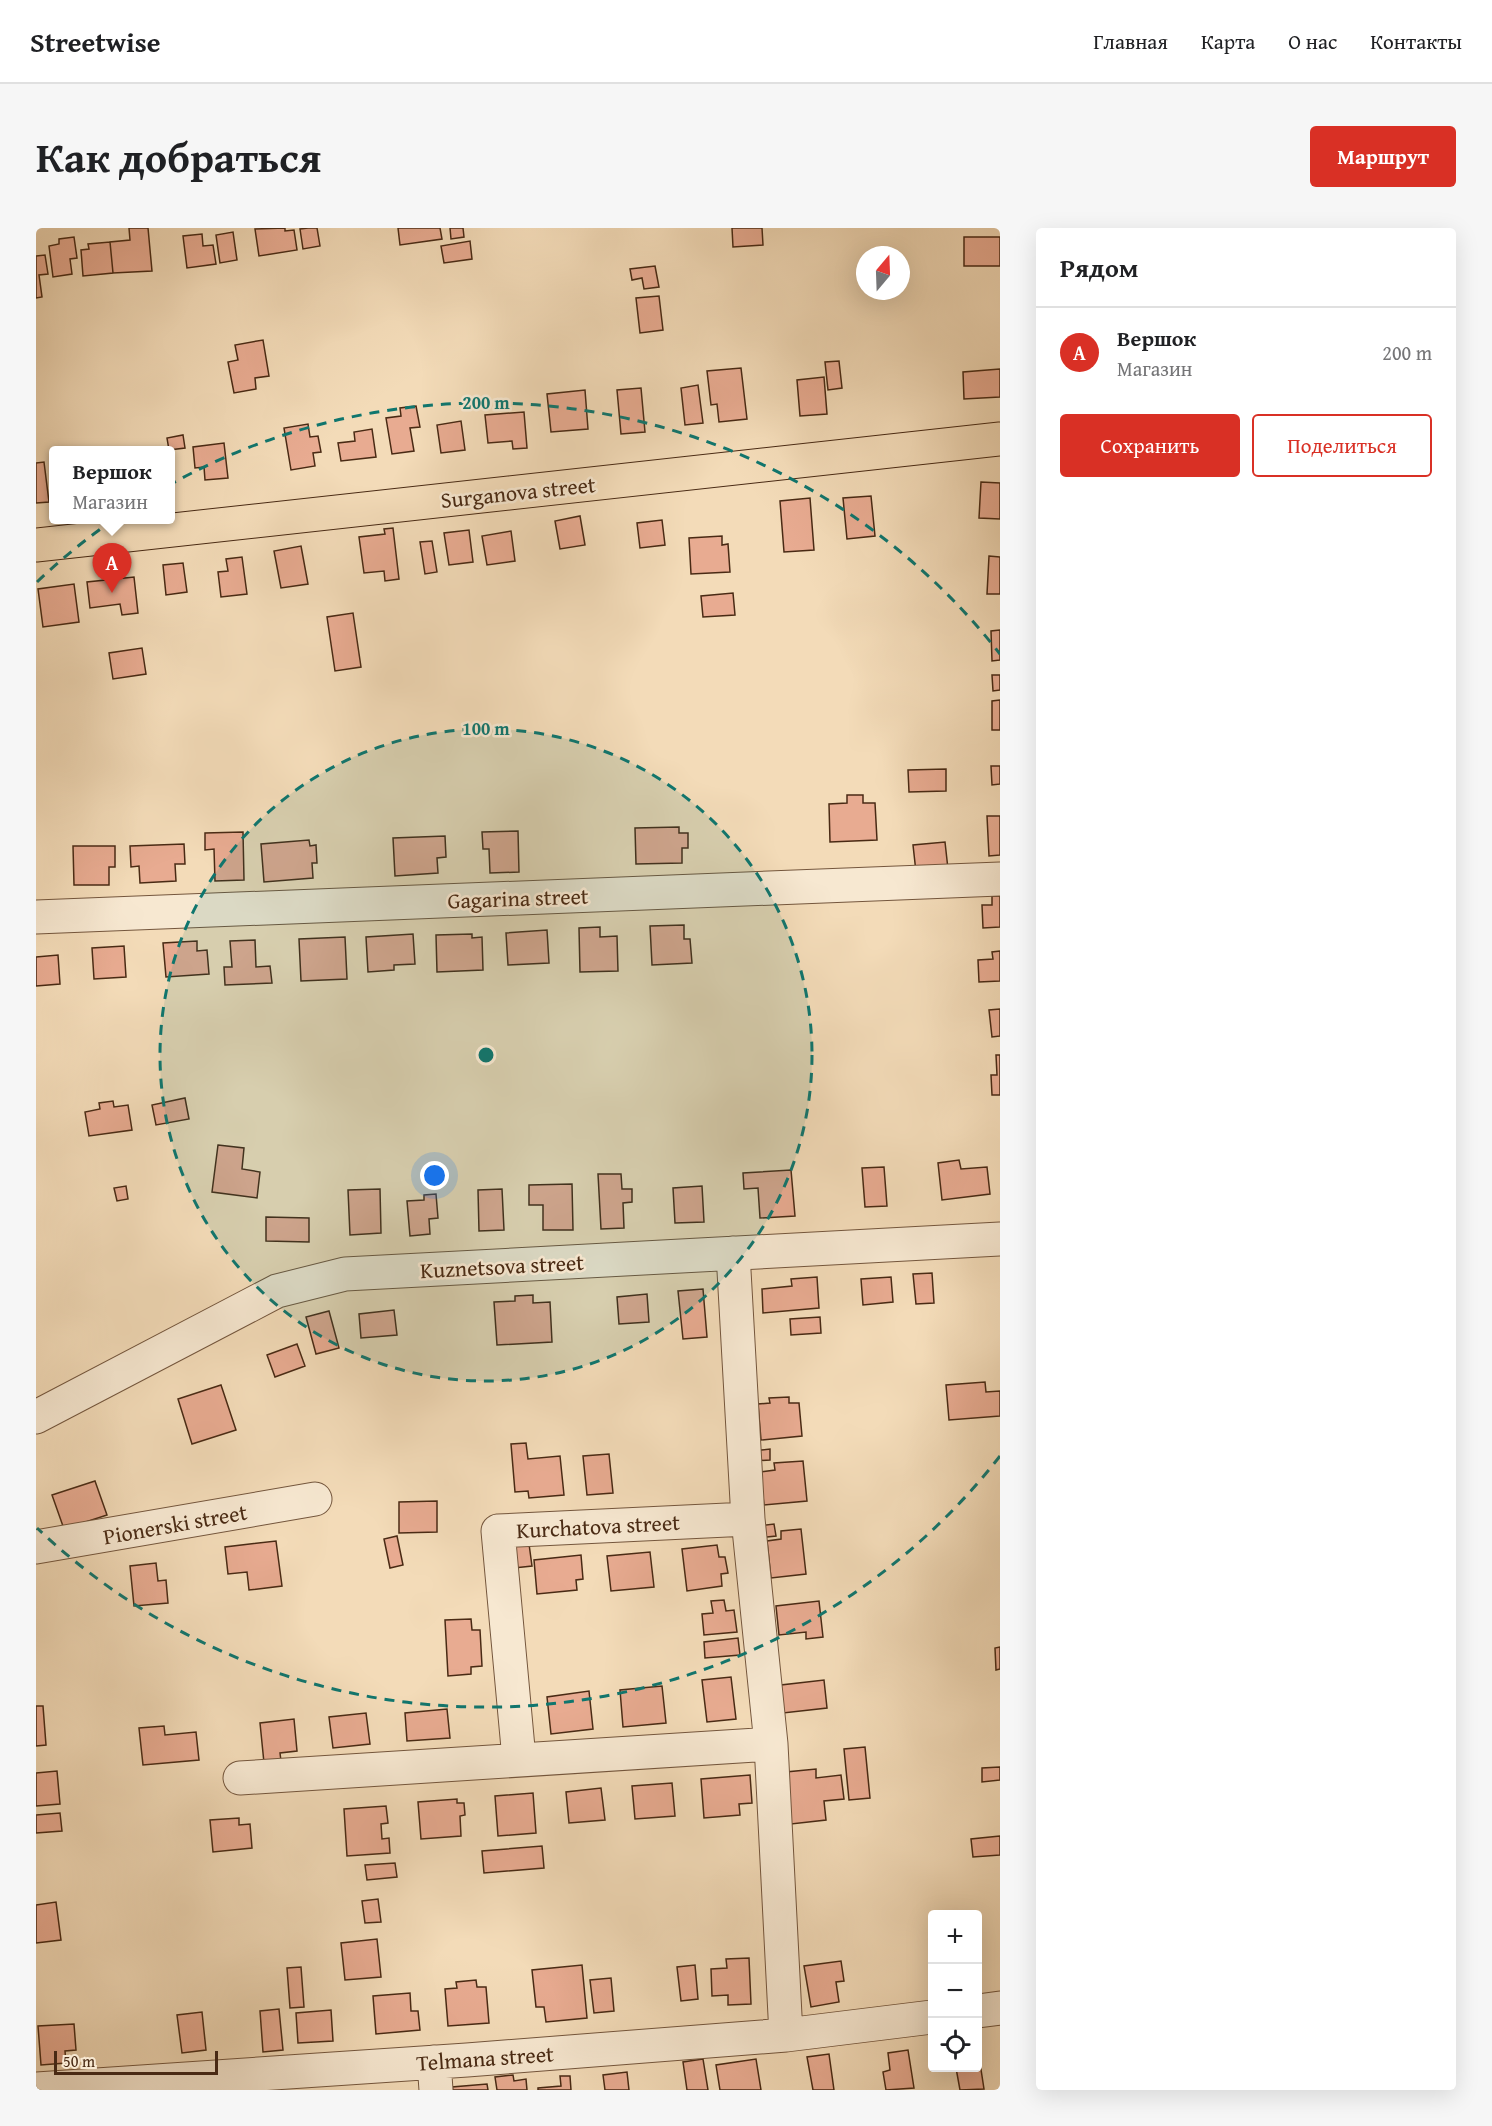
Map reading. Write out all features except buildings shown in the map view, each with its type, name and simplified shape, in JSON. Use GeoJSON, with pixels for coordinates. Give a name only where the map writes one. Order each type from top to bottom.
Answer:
{"type":"FeatureCollection","features":[{"type":"Feature","properties":{"kind":"main road","name":"Surganova street"},"geometry":{"type":"LineString","coordinates":[[36,545],[1000,439]]}},
{"type":"Feature","properties":{"kind":"street","name":"Gagarina street"},"geometry":{"type":"LineString","coordinates":[[36,917],[1000,879]]}},
{"type":"Feature","properties":{"kind":"street","name":"Kuznetsova street"},"geometry":{"type":"LineString","coordinates":[[36,1416],[277,1291],[345,1274],[1000,1239]]}},
{"type":"Feature","properties":{"kind":"street"},"geometry":{"type":"LineString","coordinates":[[733,1253],[748,1520],[771,1744],[786,2035]]}},
{"type":"Feature","properties":{"kind":"street","name":"Pionerski street"},"geometry":{"type":"LineString","coordinates":[[36,1547],[315,1499]]}},
{"type":"Feature","properties":{"kind":"street","name":"Kurchatova street"},"geometry":{"type":"LineString","coordinates":[[519,1759],[498,1531],[748,1520]]}},
{"type":"Feature","properties":{"kind":"street"},"geometry":{"type":"LineString","coordinates":[[240,1778],[771,1744]]}},
{"type":"Feature","properties":{"kind":"street"},"geometry":{"type":"LineString","coordinates":[[982,2010],[1000,2008]]}},
{"type":"Feature","properties":{"kind":"street","name":"Telmana street"},"geometry":{"type":"LineString","coordinates":[[36,2089],[435,2076],[928,2017]]}},
{"type":"Feature","properties":{"kind":"place","name":"Вершок"},"geometry":{"type":"Point","coordinates":[112,593]}}]}
